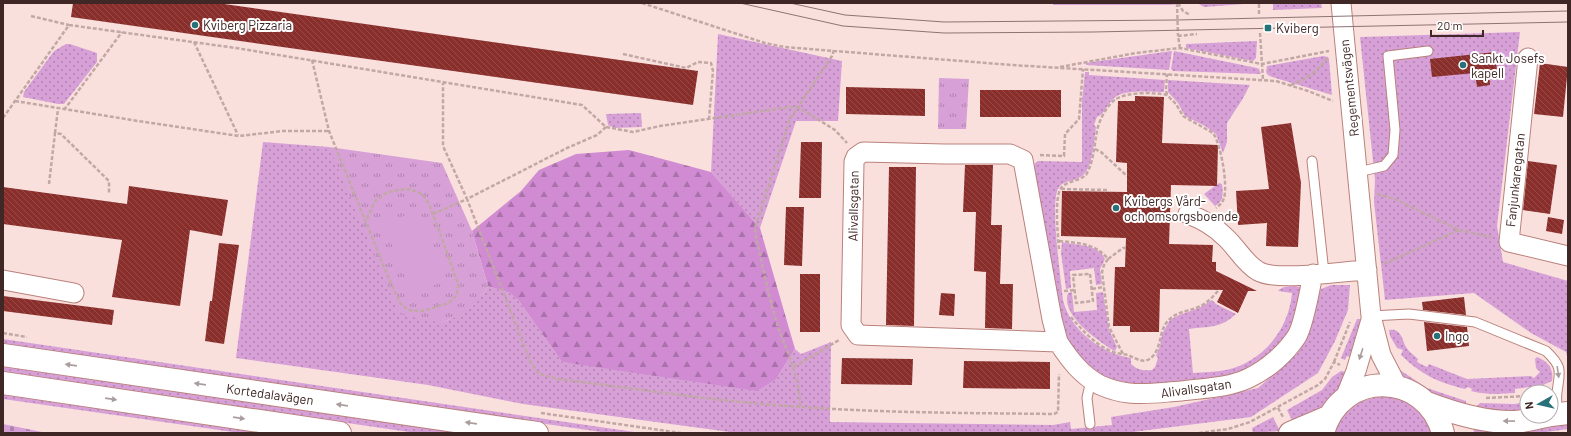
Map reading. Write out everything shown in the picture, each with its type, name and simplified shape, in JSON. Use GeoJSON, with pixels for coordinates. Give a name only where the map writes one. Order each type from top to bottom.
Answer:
{"type":"FeatureCollection","features":[{"type":"Feature","properties":{"kind":"main road","name":"Kortedalavägen"},"geometry":{"type":"LineString","coordinates":[[3,355],[537,433]]}},
{"type":"Feature","properties":{"kind":"main road"},"geometry":{"type":"LineString","coordinates":[[3,383],[340,433]]}},
{"type":"Feature","properties":{"kind":"main road"},"geometry":{"type":"LineString","coordinates":[[1290,433],[1326,425],[1334,409],[1346,398],[1359,390],[1374,385],[1397,386],[1410,391],[1427,403],[1443,409],[1490,420],[1511,422],[1519,421]]}},
{"type":"Feature","properties":{"kind":"main road"},"geometry":{"type":"LineString","coordinates":[[1427,403],[1438,417],[1443,433]]}},
{"type":"Feature","properties":{"kind":"street","name":"Regementsvägen"},"geometry":{"type":"LineString","coordinates":[[1341,3],[1360,194],[1373,269],[1371,316],[1362,351],[1346,398]]}},
{"type":"Feature","properties":{"kind":"street","name":"Fanjunkaregatan"},"geometry":{"type":"LineString","coordinates":[[1528,58],[1509,242],[1568,256]]}},
{"type":"Feature","properties":{"kind":"street","name":"Alivallsgatan"},"geometry":{"type":"LineString","coordinates":[[1058,342],[858,336],[850,325],[854,162],[856,157],[863,152],[1010,154],[1023,160],[1052,319],[1058,342],[1079,371],[1102,386],[1122,393],[1140,394],[1220,386],[1250,378],[1272,363],[1283,353],[1298,335],[1306,306],[1318,274]]}},
{"type":"Feature","properties":{"kind":"street"},"geometry":{"type":"LineString","coordinates":[[1188,214],[1207,222],[1224,236],[1258,272],[1274,276],[1291,276],[1373,269]]}},
{"type":"Feature","properties":{"kind":"street"},"geometry":{"type":"LineString","coordinates":[[3,280],[74,293]]}},
{"type":"Feature","properties":{"kind":"street","name":"Regementsvägen"},"geometry":{"type":"LineString","coordinates":[[1371,316],[1386,367],[1397,386]]}},
{"type":"Feature","properties":{"kind":"lane"},"geometry":{"type":"LineString","coordinates":[[1358,172],[1384,166],[1393,155],[1395,130],[1388,56],[1428,51]]}},
{"type":"Feature","properties":{"kind":"lane","name":"Alivallsgatan"},"geometry":{"type":"LineString","coordinates":[[1312,161],[1318,274]]}},
{"type":"Feature","properties":{"kind":"lane"},"geometry":{"type":"LineString","coordinates":[[1371,316],[1409,314],[1475,322],[1546,351],[1554,359],[1559,369],[1558,384]]}},
{"type":"Feature","properties":{"kind":"lane"},"geometry":{"type":"LineString","coordinates":[[1090,424],[1087,398],[1091,380]]}},
{"type":"Feature","properties":{"kind":"path"},"geometry":{"type":"LineString","coordinates":[[642,3],[765,43],[784,47],[1083,69],[1276,81],[1337,103]]}},
{"type":"Feature","properties":{"kind":"path"},"geometry":{"type":"LineString","coordinates":[[1178,3],[1183,11],[1190,15]]}},
{"type":"Feature","properties":{"kind":"path"},"geometry":{"type":"LineString","coordinates":[[1178,3],[1178,36],[1180,48]]}},
{"type":"Feature","properties":{"kind":"path"},"geometry":{"type":"LineString","coordinates":[[1259,3],[1259,14]]}},
{"type":"Feature","properties":{"kind":"path"},"geometry":{"type":"LineString","coordinates":[[31,16],[69,25],[312,60],[582,105],[606,127],[632,132],[709,119],[798,107],[835,130],[856,157]]}},
{"type":"Feature","properties":{"kind":"path"},"geometry":{"type":"LineString","coordinates":[[3,118],[69,25]]}},
{"type":"Feature","properties":{"kind":"path"},"geometry":{"type":"LineString","coordinates":[[64,110],[122,32]]}},
{"type":"Feature","properties":{"kind":"path"},"geometry":{"type":"LineString","coordinates":[[1260,33],[1263,80]]}},
{"type":"Feature","properties":{"kind":"path"},"geometry":{"type":"LineString","coordinates":[[1178,36],[1196,34]]}},
{"type":"Feature","properties":{"kind":"path"},"geometry":{"type":"LineString","coordinates":[[194,42],[239,136]]}},
{"type":"Feature","properties":{"kind":"path"},"geometry":{"type":"LineString","coordinates":[[1056,67],[1136,53],[1180,48],[1262,64],[1331,51],[1316,71],[1303,80],[1290,85]]}},
{"type":"Feature","properties":{"kind":"path"},"geometry":{"type":"LineString","coordinates":[[800,407],[800,396],[794,367],[778,326],[756,237],[756,228],[790,119],[832,56],[834,50]]}},
{"type":"Feature","properties":{"kind":"path"},"geometry":{"type":"LineString","coordinates":[[623,54],[686,68],[698,62],[711,63],[713,71],[709,119]]}},
{"type":"Feature","properties":{"kind":"path"},"geometry":{"type":"LineString","coordinates":[[312,60],[329,131],[366,221],[400,303],[408,310],[423,311],[449,303],[457,295],[458,284],[433,214],[429,204],[422,194],[410,190],[398,190],[386,193],[375,201],[366,221]]}},
{"type":"Feature","properties":{"kind":"path"},"geometry":{"type":"LineString","coordinates":[[1023,160],[1034,155],[1064,156],[1065,134],[1079,119],[1083,69]]}},
{"type":"Feature","properties":{"kind":"path"},"geometry":{"type":"LineString","coordinates":[[1167,74],[1167,95],[1176,104],[1183,116],[1213,133],[1219,144],[1224,179],[1224,197],[1222,203],[1215,209],[1207,222]]}},
{"type":"Feature","properties":{"kind":"path"},"geometry":{"type":"LineString","coordinates":[[443,83],[443,146],[467,199],[530,361],[539,374],[558,379],[712,399],[800,407],[873,412],[1054,414],[1058,412],[1059,369]]}},
{"type":"Feature","properties":{"kind":"path"},"geometry":{"type":"LineString","coordinates":[[1060,256],[1057,214],[1059,194],[1061,189],[1066,184],[1086,175],[1095,149],[1098,126],[1110,105],[1116,99],[1136,94],[1151,93],[1167,95]]}},
{"type":"Feature","properties":{"kind":"path"},"geometry":{"type":"LineString","coordinates":[[15,101],[64,110],[239,136],[283,131],[329,131]]}},
{"type":"Feature","properties":{"kind":"path"},"geometry":{"type":"LineString","coordinates":[[49,184],[58,109]]}},
{"type":"Feature","properties":{"kind":"path"},"geometry":{"type":"LineString","coordinates":[[433,214],[467,199],[597,135],[606,127]]}},
{"type":"Feature","properties":{"kind":"path"},"geometry":{"type":"LineString","coordinates":[[55,133],[62,134],[109,181],[109,193]]}},
{"type":"Feature","properties":{"kind":"path"},"geometry":{"type":"LineString","coordinates":[[1095,149],[1101,152],[1127,176]]}},
{"type":"Feature","properties":{"kind":"path"},"geometry":{"type":"LineString","coordinates":[[1061,189],[1108,190]]}},
{"type":"Feature","properties":{"kind":"path"},"geometry":{"type":"LineString","coordinates":[[1360,194],[1372,193],[1388,196],[1459,230],[1484,234],[1509,242]]}},
{"type":"Feature","properties":{"kind":"path"},"geometry":{"type":"LineString","coordinates":[[1373,269],[1459,230]]}},
{"type":"Feature","properties":{"kind":"path"},"geometry":{"type":"LineString","coordinates":[[1059,241],[1087,244],[1100,250],[1108,259]]}},
{"type":"Feature","properties":{"kind":"path"},"geometry":{"type":"LineString","coordinates":[[1123,354],[1110,327],[1102,268],[1108,259],[1123,248],[1126,248]]}},
{"type":"Feature","properties":{"kind":"path"},"geometry":{"type":"LineString","coordinates":[[1090,274],[1093,301],[1076,303],[1075,290],[1073,276],[1090,274]]}},
{"type":"Feature","properties":{"kind":"path"},"geometry":{"type":"LineString","coordinates":[[1063,284],[1064,292],[1075,290]]}},
{"type":"Feature","properties":{"kind":"path"},"geometry":{"type":"LineString","coordinates":[[1092,289],[1104,287]]}},
{"type":"Feature","properties":{"kind":"path"},"geometry":{"type":"LineString","coordinates":[[1068,313],[1090,338],[1116,353],[1140,360],[1150,359],[1160,344],[1161,331],[1169,319],[1202,306],[1218,291]]}},
{"type":"Feature","properties":{"kind":"path"},"geometry":{"type":"LineString","coordinates":[[794,367],[840,339]]}},
{"type":"Feature","properties":{"kind":"green space"},"geometry":{"type":"Polygon","coordinates":[[[1053,3],[1197,3],[1169,5],[1053,5],[1053,3]]]}},
{"type":"Feature","properties":{"kind":"green space"},"geometry":{"type":"Polygon","coordinates":[[[1197,3],[1258,3],[1204,7],[1197,3]]]}},
{"type":"Feature","properties":{"kind":"green space"},"geometry":{"type":"Polygon","coordinates":[[[1273,3],[1321,3],[1322,8],[1273,10],[1273,3]]]}},
{"type":"Feature","properties":{"kind":"green space"},"geometry":{"type":"Polygon","coordinates":[[[1520,32],[1497,226],[1503,262],[1568,281],[1568,361],[1566,352],[1531,333],[1474,293],[1385,300],[1374,202],[1375,180],[1360,37],[1520,32]]]}},
{"type":"Feature","properties":{"kind":"green space"},"geometry":{"type":"Polygon","coordinates":[[[718,34],[842,61],[838,121],[796,121],[760,228],[711,172],[718,34]]]}},
{"type":"Feature","properties":{"kind":"green space"},"geometry":{"type":"Polygon","coordinates":[[[1257,41],[1256,58],[1253,61],[1186,48],[1186,44],[1257,41]]]}},
{"type":"Feature","properties":{"kind":"green space"},"geometry":{"type":"Polygon","coordinates":[[[66,44],[97,53],[97,62],[64,104],[23,97],[24,92],[54,51],[66,44]]]}},
{"type":"Feature","properties":{"kind":"green space"},"geometry":{"type":"Polygon","coordinates":[[[1172,51],[1169,70],[1086,65],[1086,63],[1092,62],[1172,51]]]}},
{"type":"Feature","properties":{"kind":"green space"},"geometry":{"type":"Polygon","coordinates":[[[1174,51],[1257,68],[1261,74],[1173,71],[1171,69],[1174,51]]]}},
{"type":"Feature","properties":{"kind":"green space"},"geometry":{"type":"Polygon","coordinates":[[[1323,56],[1328,57],[1329,59],[1332,95],[1272,77],[1266,72],[1267,66],[1323,56]]]}},
{"type":"Feature","properties":{"kind":"green space"},"geometry":{"type":"Polygon","coordinates":[[[1085,72],[1089,72],[1089,75],[1165,80],[1164,92],[1124,93],[1118,95],[1112,100],[1102,114],[1097,117],[1094,125],[1096,127],[1094,145],[1087,170],[1081,177],[1063,184],[1058,189],[1055,210],[1063,300],[1072,321],[1089,339],[1099,346],[1120,356],[1131,358],[1131,364],[1136,368],[1141,370],[1152,370],[1155,367],[1158,358],[1156,356],[1160,346],[1162,334],[1170,320],[1199,308],[1212,300],[1216,304],[1236,314],[1219,325],[1189,329],[1193,373],[1226,370],[1252,360],[1272,342],[1286,319],[1292,293],[1278,291],[1281,288],[1293,286],[1302,287],[1301,299],[1289,331],[1268,358],[1237,376],[1166,386],[1120,384],[1088,369],[1068,341],[1063,330],[1034,166],[1038,161],[1082,162],[1082,101],[1085,72]]]}},
{"type":"Feature","properties":{"kind":"green space"},"geometry":{"type":"Polygon","coordinates":[[[939,78],[969,79],[966,129],[938,129],[939,78]]]}},
{"type":"Feature","properties":{"kind":"green space"},"geometry":{"type":"Polygon","coordinates":[[[1168,80],[1250,85],[1227,123],[1227,142],[1223,153],[1216,134],[1205,126],[1185,116],[1178,103],[1168,92],[1168,80]]]}},
{"type":"Feature","properties":{"kind":"green space"},"geometry":{"type":"Polygon","coordinates":[[[641,113],[642,127],[614,128],[608,125],[606,114],[641,113]]]}},
{"type":"Feature","properties":{"kind":"green space"},"geometry":{"type":"Polygon","coordinates":[[[263,142],[329,147],[441,323],[463,313],[478,300],[488,286],[510,293],[519,301],[562,362],[776,379],[795,349],[801,354],[831,342],[830,422],[1053,425],[1070,422],[1071,429],[1112,425],[1111,417],[1174,407],[1258,388],[1298,353],[1321,289],[1331,285],[1350,285],[1348,310],[1335,341],[1318,373],[1251,417],[1125,433],[737,433],[523,404],[428,385],[236,358],[263,142]]]}},
{"type":"Feature","properties":{"kind":"green space"},"geometry":{"type":"Polygon","coordinates":[[[329,147],[442,163],[472,231],[488,286],[479,300],[465,313],[441,323],[399,314],[329,147]]]}},
{"type":"Feature","properties":{"kind":"green space"},"geometry":{"type":"Polygon","coordinates":[[[629,150],[711,172],[760,228],[795,349],[776,379],[757,391],[562,362],[519,301],[510,293],[488,286],[472,231],[521,191],[539,170],[576,154],[629,150]]]}},
{"type":"Feature","properties":{"kind":"green space"},"geometry":{"type":"Polygon","coordinates":[[[1219,183],[1222,184],[1223,191],[1220,202],[1215,206],[1204,194],[1219,183]]]}},
{"type":"Feature","properties":{"kind":"green space"},"geometry":{"type":"Polygon","coordinates":[[[418,210],[447,280],[412,294],[384,224],[418,210]]]}},
{"type":"Feature","properties":{"kind":"green space"},"geometry":{"type":"Polygon","coordinates":[[[1062,242],[1086,246],[1097,250],[1101,254],[1105,259],[1100,269],[1102,284],[1096,285],[1094,268],[1070,271],[1071,288],[1066,289],[1061,253],[1062,242]]]}},
{"type":"Feature","properties":{"kind":"green space"},"geometry":{"type":"Polygon","coordinates":[[[1072,292],[1074,312],[1097,310],[1096,293],[1103,292],[1109,330],[1117,347],[1115,351],[1082,327],[1075,319],[1067,301],[1068,293],[1072,292]]]}},
{"type":"Feature","properties":{"kind":"green space"},"geometry":{"type":"Polygon","coordinates":[[[1357,319],[1361,319],[1353,358],[1347,356],[1345,360],[1341,358],[1357,319]]]}},
{"type":"Feature","properties":{"kind":"green space"},"geometry":{"type":"Polygon","coordinates":[[[1389,330],[1399,332],[1407,349],[1418,359],[1417,362],[1427,367],[1429,364],[1467,379],[1531,376],[1534,378],[1540,372],[1536,368],[1535,359],[1537,357],[1547,363],[1551,369],[1552,381],[1545,384],[1519,384],[1519,388],[1515,389],[1515,393],[1493,394],[1471,391],[1472,389],[1468,387],[1465,389],[1455,386],[1423,373],[1401,355],[1403,350],[1397,348],[1390,336],[1389,330]]]}},
{"type":"Feature","properties":{"kind":"green space"},"geometry":{"type":"Polygon","coordinates":[[[3,339],[641,433],[608,433],[25,348],[3,344],[3,339]]]}},
{"type":"Feature","properties":{"kind":"green space"},"geometry":{"type":"Polygon","coordinates":[[[3,365],[467,433],[416,433],[3,373],[3,365]]]}},
{"type":"Feature","properties":{"kind":"green space"},"geometry":{"type":"Polygon","coordinates":[[[1397,368],[1427,388],[1466,401],[1466,408],[1456,407],[1404,379],[1397,368]]]}},
{"type":"Feature","properties":{"kind":"green space"},"geometry":{"type":"Polygon","coordinates":[[[1341,371],[1346,372],[1337,391],[1325,405],[1294,425],[1287,410],[1322,390],[1332,377],[1341,371]]]}},
{"type":"Feature","properties":{"kind":"green space"},"geometry":{"type":"Polygon","coordinates":[[[3,394],[274,433],[240,433],[3,399],[3,394]]]}},
{"type":"Feature","properties":{"kind":"green space"},"geometry":{"type":"Polygon","coordinates":[[[1388,396],[1411,404],[1416,408],[1425,418],[1434,433],[1334,433],[1338,424],[1348,410],[1369,399],[1388,396]]]}},
{"type":"Feature","properties":{"kind":"green space"},"geometry":{"type":"Polygon","coordinates":[[[1480,403],[1519,403],[1519,414],[1509,415],[1476,407],[1480,403]]]}},
{"type":"Feature","properties":{"kind":"green space"},"geometry":{"type":"Polygon","coordinates":[[[1273,417],[1280,431],[1253,433],[1252,428],[1273,417]]]}},
{"type":"Feature","properties":{"kind":"green space"},"geometry":{"type":"Polygon","coordinates":[[[1568,423],[1568,429],[1539,433],[1474,433],[1473,424],[1559,424],[1568,423]]]}},
{"type":"Feature","properties":{"kind":"green space"},"geometry":{"type":"Polygon","coordinates":[[[3,424],[47,433],[3,433],[3,424]]]}},
{"type":"Feature","properties":{"kind":"building"},"geometry":{"type":"Polygon","coordinates":[[[73,3],[217,3],[698,71],[693,105],[71,17],[73,3]]]}},
{"type":"Feature","properties":{"kind":"building","name":"Sankt Josefs kapell"},"geometry":{"type":"Polygon","coordinates":[[[1495,52],[1497,71],[1489,72],[1490,85],[1477,87],[1475,73],[1432,77],[1430,59],[1495,52]]]}},
{"type":"Feature","properties":{"kind":"building"},"geometry":{"type":"Polygon","coordinates":[[[1540,63],[1568,67],[1563,117],[1534,114],[1540,63]]]}},
{"type":"Feature","properties":{"kind":"building"},"geometry":{"type":"Polygon","coordinates":[[[846,87],[925,89],[925,116],[846,114],[846,87]]]}},
{"type":"Feature","properties":{"kind":"building"},"geometry":{"type":"Polygon","coordinates":[[[980,90],[1061,90],[1061,117],[980,117],[980,90]]]}},
{"type":"Feature","properties":{"kind":"building","name":"Kvibergs Vård- och omsorgsboende"},"geometry":{"type":"Polygon","coordinates":[[[1135,96],[1164,97],[1162,143],[1218,145],[1217,186],[1171,185],[1169,244],[1213,245],[1212,262],[1216,262],[1216,271],[1257,291],[1248,291],[1238,313],[1217,302],[1223,290],[1160,289],[1159,332],[1130,332],[1130,326],[1113,326],[1115,267],[1125,267],[1126,238],[1061,236],[1062,191],[1127,192],[1127,163],[1116,162],[1118,101],[1135,101],[1135,96]]]}},
{"type":"Feature","properties":{"kind":"building"},"geometry":{"type":"Polygon","coordinates":[[[1291,123],[1301,183],[1298,247],[1266,246],[1267,223],[1238,225],[1236,191],[1269,189],[1261,127],[1291,123]]]}},
{"type":"Feature","properties":{"kind":"building"},"geometry":{"type":"Polygon","coordinates":[[[801,142],[822,142],[821,198],[799,198],[801,142]]]}},
{"type":"Feature","properties":{"kind":"building"},"geometry":{"type":"Polygon","coordinates":[[[1528,161],[1557,165],[1550,214],[1523,210],[1528,161]]]}},
{"type":"Feature","properties":{"kind":"building"},"geometry":{"type":"Polygon","coordinates":[[[965,165],[993,165],[991,225],[1002,225],[1000,284],[1013,284],[1012,329],[985,328],[986,272],[974,271],[976,212],[963,212],[965,165]]]}},
{"type":"Feature","properties":{"kind":"building"},"geometry":{"type":"Polygon","coordinates":[[[889,167],[916,167],[914,326],[886,325],[889,167]]]}},
{"type":"Feature","properties":{"kind":"building"},"geometry":{"type":"Polygon","coordinates":[[[129,186],[228,200],[222,236],[190,230],[180,306],[112,297],[122,240],[3,224],[3,187],[127,204],[129,186]]]}},
{"type":"Feature","properties":{"kind":"building"},"geometry":{"type":"Polygon","coordinates":[[[786,207],[804,207],[802,266],[784,265],[786,207]]]}},
{"type":"Feature","properties":{"kind":"building"},"geometry":{"type":"Polygon","coordinates":[[[1548,217],[1564,220],[1562,234],[1546,231],[1548,217]]]}},
{"type":"Feature","properties":{"kind":"building"},"geometry":{"type":"Polygon","coordinates":[[[219,243],[239,245],[224,344],[205,341],[210,301],[212,301],[219,243]]]}},
{"type":"Feature","properties":{"kind":"building"},"geometry":{"type":"Polygon","coordinates":[[[800,274],[820,274],[820,332],[800,332],[800,274]]]}},
{"type":"Feature","properties":{"kind":"building"},"geometry":{"type":"Polygon","coordinates":[[[941,293],[955,294],[954,316],[939,315],[941,293]]]}},
{"type":"Feature","properties":{"kind":"building"},"geometry":{"type":"Polygon","coordinates":[[[3,296],[114,310],[112,325],[3,311],[3,296]]]}},
{"type":"Feature","properties":{"kind":"building"},"geometry":{"type":"Polygon","coordinates":[[[1464,297],[1466,315],[1423,310],[1422,302],[1464,297]]]}},
{"type":"Feature","properties":{"kind":"building"},"geometry":{"type":"Polygon","coordinates":[[[1424,322],[1467,327],[1469,346],[1427,351],[1424,322]]]}},
{"type":"Feature","properties":{"kind":"building"},"geometry":{"type":"Polygon","coordinates":[[[842,358],[913,359],[912,385],[841,384],[842,358]]]}},
{"type":"Feature","properties":{"kind":"building"},"geometry":{"type":"Polygon","coordinates":[[[964,361],[1050,362],[1050,389],[963,388],[964,361]]]}},
{"type":"Feature","properties":{"kind":"tram line"},"geometry":{"type":"LineString","coordinates":[[740,3],[843,26],[944,33],[1093,32],[1568,22]]}},
{"type":"Feature","properties":{"kind":"tram line"},"geometry":{"type":"LineString","coordinates":[[790,3],[845,15],[944,22],[1177,20],[1568,11]]}},
{"type":"Feature","properties":{"kind":"place","name":"Kviberg Pizzaria"},"geometry":{"type":"Point","coordinates":[195,25]}},
{"type":"Feature","properties":{"kind":"place","name":"Kviberg"},"geometry":{"type":"Point","coordinates":[1268,28]}},
{"type":"Feature","properties":{"kind":"place","name":"Sankt Josefs kapell"},"geometry":{"type":"Point","coordinates":[1463,65]}},
{"type":"Feature","properties":{"kind":"place","name":"Kvibergs Vård- och omsorgsboende"},"geometry":{"type":"Point","coordinates":[1116,208]}},
{"type":"Feature","properties":{"kind":"place","name":"Ingo"},"geometry":{"type":"Point","coordinates":[1437,336]}}]}
